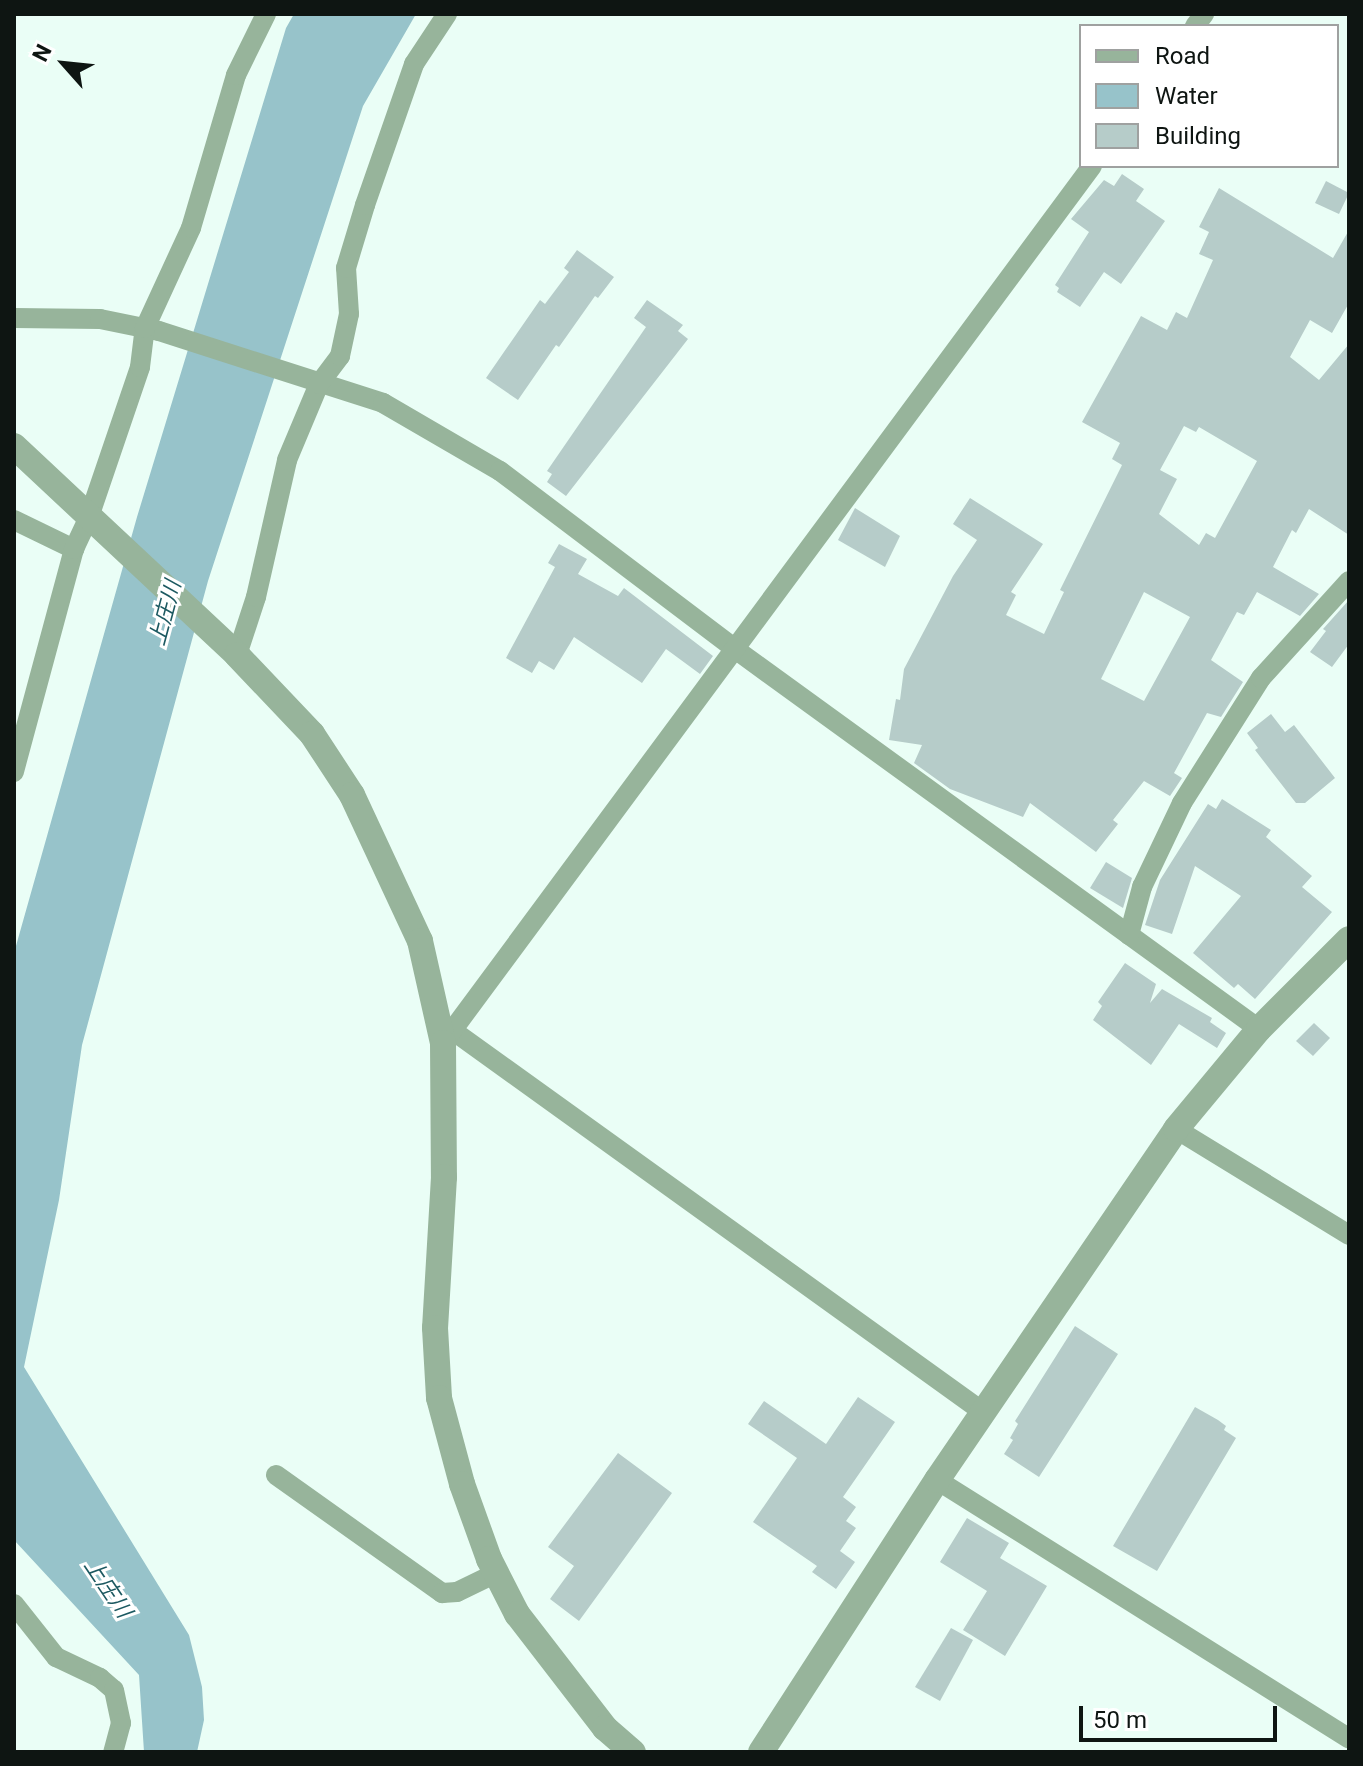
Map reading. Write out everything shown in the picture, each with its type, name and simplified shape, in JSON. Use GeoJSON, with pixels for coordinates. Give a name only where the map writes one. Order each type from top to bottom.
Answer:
{"type":"FeatureCollection","features":[{"type":"Feature","properties":{"kind":"street"},"geometry":{"type":"LineString","coordinates":[[14,772],[74,549],[89,517],[152,330],[191,228],[236,75],[266,14]]}},
{"type":"Feature","properties":{"kind":"street"},"geometry":{"type":"LineString","coordinates":[[237,655],[256,597],[287,460],[319,384],[340,356],[349,314],[346,268],[399,106],[414,64],[447,14]]}},
{"type":"Feature","properties":{"kind":"street"},"geometry":{"type":"LineString","coordinates":[[448,1036],[1091,168]]}},
{"type":"Feature","properties":{"kind":"street"},"geometry":{"type":"LineString","coordinates":[[14,318],[100,319],[152,330],[383,403],[500,471],[735,649],[1259,1029]]}},
{"type":"Feature","properties":{"kind":"street"},"geometry":{"type":"LineString","coordinates":[[14,446],[237,655],[312,734],[352,795],[420,941],[448,1036],[435,1328],[439,1398],[462,1484],[496,1573],[517,1614],[605,1728],[633,1752]]}},
{"type":"Feature","properties":{"kind":"street"},"geometry":{"type":"LineString","coordinates":[[14,520],[74,549]]}},
{"type":"Feature","properties":{"kind":"street"},"geometry":{"type":"LineString","coordinates":[[1129,935],[1142,887],[1182,803],[1261,678],[1349,581]]}},
{"type":"Feature","properties":{"kind":"street"},"geometry":{"type":"LineString","coordinates":[[761,1752],[937,1480],[1176,1129],[1259,1029],[1349,939]]}},
{"type":"Feature","properties":{"kind":"street"},"geometry":{"type":"LineString","coordinates":[[448,1036],[983,1412]]}},
{"type":"Feature","properties":{"kind":"street"},"geometry":{"type":"LineString","coordinates":[[1176,1129],[1349,1235]]}},
{"type":"Feature","properties":{"kind":"street"},"geometry":{"type":"LineString","coordinates":[[276,1475],[442,1593],[457,1592],[496,1573]]}},
{"type":"Feature","properties":{"kind":"street"},"geometry":{"type":"LineString","coordinates":[[937,1480],[1349,1738]]}},
{"type":"Feature","properties":{"kind":"street"},"geometry":{"type":"LineString","coordinates":[[14,1604],[56,1657],[100,1678],[114,1690],[121,1723],[113,1752]]}},
{"type":"Feature","properties":{"kind":"water","name":"上庄川"},"geometry":{"type":"Polygon","coordinates":[[[294,14],[416,14],[363,106],[208,581],[82,1045],[59,1200],[24,1367],[189,1635],[202,1687],[204,1720],[197,1752],[144,1752],[139,1675],[14,1540],[14,953],[137,517],[286,28],[294,14]]]}},
{"type":"Feature","properties":{"kind":"building"},"geometry":{"type":"Polygon","coordinates":[[[1122,174],[1144,189],[1136,201],[1165,221],[1121,284],[1104,272],[1080,307],[1057,292],[1059,288],[1055,285],[1089,232],[1071,219],[1104,180],[1114,186],[1122,174]]]}},
{"type":"Feature","properties":{"kind":"building"},"geometry":{"type":"Polygon","coordinates":[[[1326,181],[1349,193],[1339,214],[1315,203],[1326,181]]]}},
{"type":"Feature","properties":{"kind":"building"},"geometry":{"type":"Polygon","coordinates":[[[1219,188],[1333,258],[1349,230],[1349,303],[1332,333],[1310,320],[1290,357],[1319,380],[1349,344],[1349,535],[1309,509],[1296,533],[1292,530],[1273,567],[1319,594],[1300,616],[1257,592],[1244,615],[1237,612],[1211,660],[1243,682],[1221,717],[1207,713],[1174,773],[1182,778],[1170,796],[1144,781],[1113,820],[1118,824],[1096,852],[1030,803],[1023,817],[950,789],[914,763],[922,745],[889,740],[896,699],[900,700],[904,669],[953,576],[977,540],[953,524],[970,498],[1043,544],[1011,592],[1016,595],[1006,615],[1044,634],[1064,592],[1060,590],[1122,465],[1112,459],[1120,443],[1082,422],[1141,316],[1167,330],[1176,312],[1187,318],[1213,260],[1199,254],[1209,232],[1199,227],[1219,188]],[[1184,426],[1160,470],[1177,479],[1159,514],[1199,545],[1206,533],[1215,538],[1257,461],[1199,427],[1196,432],[1184,426]],[[1144,592],[1101,679],[1144,701],[1190,617],[1144,592]]]}},
{"type":"Feature","properties":{"kind":"building"},"geometry":{"type":"Polygon","coordinates":[[[577,250],[614,277],[598,298],[595,296],[559,347],[556,345],[518,400],[486,378],[540,300],[545,304],[569,272],[564,268],[577,250]]]}},
{"type":"Feature","properties":{"kind":"building"},"geometry":{"type":"Polygon","coordinates":[[[647,300],[683,325],[678,331],[688,339],[566,496],[547,482],[552,474],[547,471],[646,327],[634,318],[647,300]]]}},
{"type":"Feature","properties":{"kind":"building"},"geometry":{"type":"Polygon","coordinates":[[[855,508],[900,536],[885,567],[838,540],[855,508]]]}},
{"type":"Feature","properties":{"kind":"building"},"geometry":{"type":"Polygon","coordinates":[[[559,544],[587,559],[578,574],[618,596],[624,588],[713,656],[700,674],[666,649],[642,683],[574,637],[554,670],[539,661],[532,673],[506,658],[555,567],[548,563],[559,544]]]}},
{"type":"Feature","properties":{"kind":"building"},"geometry":{"type":"Polygon","coordinates":[[[1349,600],[1349,644],[1332,667],[1310,652],[1326,631],[1323,629],[1349,600]]]}},
{"type":"Feature","properties":{"kind":"building"},"geometry":{"type":"Polygon","coordinates":[[[1271,714],[1285,732],[1294,725],[1335,778],[1305,803],[1296,803],[1255,750],[1258,748],[1247,733],[1271,714]]]}},
{"type":"Feature","properties":{"kind":"building"},"geometry":{"type":"Polygon","coordinates":[[[1222,799],[1271,830],[1266,837],[1312,876],[1302,887],[1332,912],[1255,999],[1238,984],[1234,988],[1193,953],[1241,896],[1195,866],[1172,934],[1145,925],[1160,880],[1208,804],[1216,809],[1222,799]]]}},
{"type":"Feature","properties":{"kind":"building"},"geometry":{"type":"Polygon","coordinates":[[[1106,862],[1132,878],[1123,908],[1090,888],[1106,862]]]}},
{"type":"Feature","properties":{"kind":"building"},"geometry":{"type":"Polygon","coordinates":[[[1125,963],[1156,984],[1150,1003],[1162,989],[1212,1018],[1210,1022],[1226,1033],[1217,1048],[1179,1024],[1151,1065],[1093,1020],[1102,1006],[1098,1002],[1125,963]]]}},
{"type":"Feature","properties":{"kind":"building"},"geometry":{"type":"Polygon","coordinates":[[[1314,1023],[1330,1038],[1313,1056],[1296,1041],[1314,1023]]]}},
{"type":"Feature","properties":{"kind":"building"},"geometry":{"type":"Polygon","coordinates":[[[1075,1326],[1118,1354],[1039,1477],[1004,1454],[1013,1440],[1010,1438],[1018,1424],[1015,1421],[1075,1326]]]}},
{"type":"Feature","properties":{"kind":"building"},"geometry":{"type":"Polygon","coordinates":[[[858,1397],[895,1422],[843,1497],[856,1507],[846,1521],[856,1528],[840,1551],[855,1562],[836,1589],[812,1572],[817,1566],[753,1522],[797,1458],[748,1424],[764,1401],[826,1444],[858,1397]]]}},
{"type":"Feature","properties":{"kind":"building"},"geometry":{"type":"Polygon","coordinates":[[[1195,1407],[1226,1426],[1224,1430],[1236,1438],[1157,1571],[1113,1546],[1195,1407]]]}},
{"type":"Feature","properties":{"kind":"building"},"geometry":{"type":"Polygon","coordinates":[[[618,1453],[672,1493],[579,1621],[550,1599],[574,1566],[548,1547],[618,1453]]]}},
{"type":"Feature","properties":{"kind":"building"},"geometry":{"type":"Polygon","coordinates":[[[967,1518],[1009,1543],[1000,1558],[1047,1586],[1005,1656],[963,1630],[987,1591],[940,1562],[967,1518]]]}},
{"type":"Feature","properties":{"kind":"building"},"geometry":{"type":"Polygon","coordinates":[[[951,1628],[973,1640],[940,1701],[915,1687],[951,1628]]]}}]}
